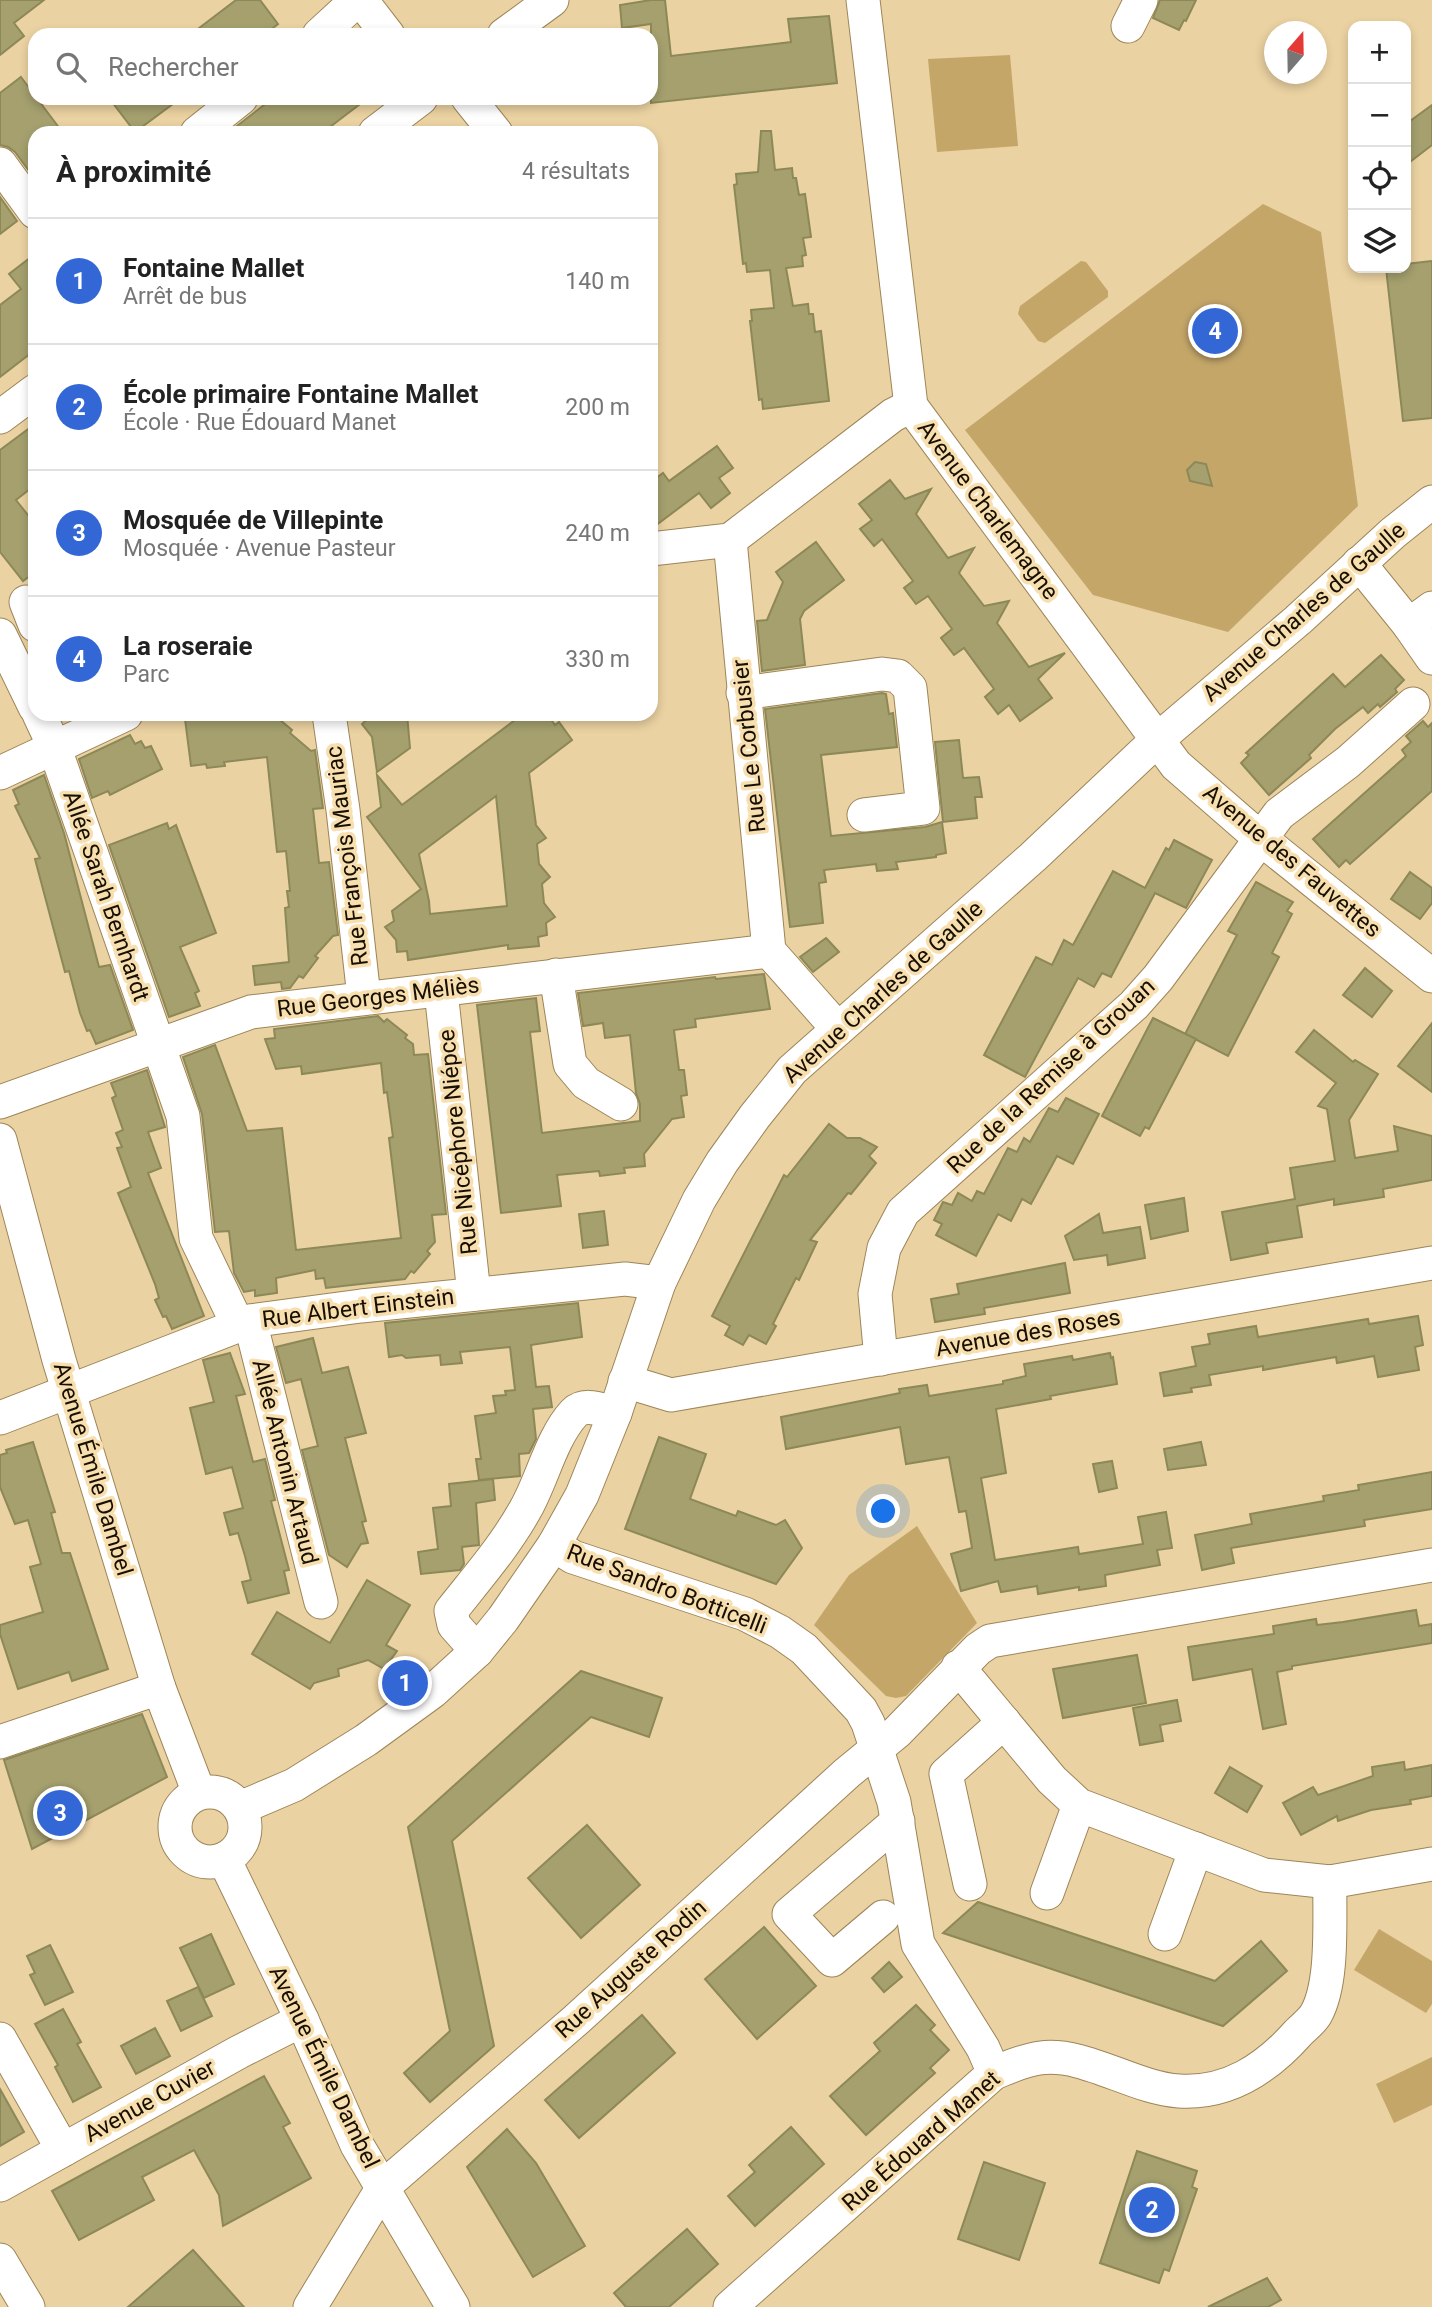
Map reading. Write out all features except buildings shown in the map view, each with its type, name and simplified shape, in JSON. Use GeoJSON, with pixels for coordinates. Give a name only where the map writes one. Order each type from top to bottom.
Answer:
{"type":"FeatureCollection","features":[{"type":"Feature","properties":{"kind":"street"},"geometry":{"type":"LineString","coordinates":[[327,28],[359,0],[382,28]]}},
{"type":"Feature","properties":{"kind":"street"},"geometry":{"type":"LineString","coordinates":[[513,28],[552,0]]}},
{"type":"Feature","properties":{"kind":"street","name":"Avenue Charlemagne"},"geometry":{"type":"LineString","coordinates":[[863,0],[911,406],[1139,712],[1157,740]]}},
{"type":"Feature","properties":{"kind":"street"},"geometry":{"type":"LineString","coordinates":[[206,126],[232,105]]}},
{"type":"Feature","properties":{"kind":"street"},"geometry":{"type":"LineString","coordinates":[[384,126],[412,105]]}},
{"type":"Feature","properties":{"kind":"street"},"geometry":{"type":"LineString","coordinates":[[474,105],[490,126]]}},
{"type":"Feature","properties":{"kind":"street"},"geometry":{"type":"LineString","coordinates":[[0,164],[28,202]]}},
{"type":"Feature","properties":{"kind":"street"},"geometry":{"type":"LineString","coordinates":[[0,417],[28,396]]}},
{"type":"Feature","properties":{"kind":"street"},"geometry":{"type":"LineString","coordinates":[[658,548],[730,540],[893,415],[911,406]]}},
{"type":"Feature","properties":{"kind":"street","name":"Avenue Charles de Gaulle"},"geometry":{"type":"LineString","coordinates":[[240,1808],[295,1785],[330,1764],[432,1692],[477,1651],[503,1619],[554,1545],[582,1495],[615,1413],[659,1283],[684,1229],[722,1162],[792,1070],[1033,857],[1157,740],[1432,502]]}},
{"type":"Feature","properties":{"kind":"street","name":"Rue Le Corbusier"},"geometry":{"type":"LineString","coordinates":[[730,540],[769,951]]}},
{"type":"Feature","properties":{"kind":"street"},"geometry":{"type":"LineString","coordinates":[[1359,563],[1420,616],[1432,658]]}},
{"type":"Feature","properties":{"kind":"street"},"geometry":{"type":"LineString","coordinates":[[0,635],[28,693]]}},
{"type":"Feature","properties":{"kind":"street"},"geometry":{"type":"LineString","coordinates":[[743,693],[882,674],[898,676],[910,688],[923,808],[864,814]]}},
{"type":"Feature","properties":{"kind":"street","name":"Rue de la Remise à Grouan"},"geometry":{"type":"LineString","coordinates":[[881,1359],[875,1294],[884,1248],[903,1212],[1134,1005],[1158,978],[1279,814],[1348,762],[1413,704]]}},
{"type":"Feature","properties":{"kind":"street","name":"Allée Sarah Bernhardt"},"geometry":{"type":"LineString","coordinates":[[49,721],[67,732],[158,1046],[183,1116],[196,1238],[244,1323]]}},
{"type":"Feature","properties":{"kind":"street"},"geometry":{"type":"LineString","coordinates":[[0,773],[67,732],[103,721]]}},
{"type":"Feature","properties":{"kind":"street","name":"Rue François Mauriac"},"geometry":{"type":"LineString","coordinates":[[330,721],[364,997]]}},
{"type":"Feature","properties":{"kind":"street","name":"Avenue des Fauvettes"},"geometry":{"type":"LineString","coordinates":[[1157,740],[1176,765],[1261,839],[1432,976]]}},
{"type":"Feature","properties":{"kind":"street"},"geometry":{"type":"LineString","coordinates":[[769,951],[838,1029]]}},
{"type":"Feature","properties":{"kind":"street","name":"Rue Georges Méliès"},"geometry":{"type":"LineString","coordinates":[[0,1102],[251,1012],[769,951]]}},
{"type":"Feature","properties":{"kind":"street"},"geometry":{"type":"LineString","coordinates":[[556,975],[570,1064],[586,1083],[621,1104]]}},
{"type":"Feature","properties":{"kind":"street","name":"Rue Nicéphore Niépce"},"geometry":{"type":"LineString","coordinates":[[442,991],[474,1294]]}},
{"type":"Feature","properties":{"kind":"street","name":"Avenue Émile Dambel"},"geometry":{"type":"LineString","coordinates":[[0,1140],[69,1391],[159,1688],[199,1793]]}},
{"type":"Feature","properties":{"kind":"street","name":"Avenue des Roses"},"geometry":{"type":"LineString","coordinates":[[625,1381],[671,1395],[1432,1263]]}},
{"type":"Feature","properties":{"kind":"street","name":"Rue Albert Einstein"},"geometry":{"type":"LineString","coordinates":[[0,1418],[244,1323],[474,1294],[625,1279],[659,1283]]}},
{"type":"Feature","properties":{"kind":"street","name":"Allée Antonin Artaud"},"geometry":{"type":"LineString","coordinates":[[244,1323],[321,1602]]}},
{"type":"Feature","properties":{"kind":"street"},"geometry":{"type":"LineString","coordinates":[[477,1651],[454,1625],[452,1611],[525,1510],[557,1441],[575,1412],[588,1406],[615,1413]]}},
{"type":"Feature","properties":{"kind":"street","name":"Rue Sandro Botticelli"},"geometry":{"type":"LineString","coordinates":[[554,1545],[573,1557],[745,1614],[780,1632],[804,1649],[861,1710],[894,1802],[918,1944],[983,2048],[994,2073]]}},
{"type":"Feature","properties":{"kind":"street","name":"Rue Auguste Rodin"},"geometry":{"type":"LineString","coordinates":[[310,2307],[383,2187],[576,2020],[847,1773],[877,1750],[958,1667],[990,1641],[1432,1565]]}},
{"type":"Feature","properties":{"kind":"street"},"geometry":{"type":"LineString","coordinates":[[958,1667],[1052,1780],[1079,1805],[1264,1875],[1329,1882],[1432,1864]]}},
{"type":"Feature","properties":{"kind":"street"},"geometry":{"type":"LineString","coordinates":[[0,1742],[159,1688]]}},
{"type":"Feature","properties":{"kind":"street"},"geometry":{"type":"LineString","coordinates":[[970,1884],[946,1774],[1004,1722]]}},
{"type":"Feature","properties":{"kind":"street"},"geometry":{"type":"LineString","coordinates":[[199,1793],[222,1793],[240,1808],[244,1817],[244,1837],[240,1846],[224,1859],[204,1861],[186,1852],[180,1844],[176,1834],[177,1814],[183,1805],[199,1793]]}},
{"type":"Feature","properties":{"kind":"street"},"geometry":{"type":"LineString","coordinates":[[1048,1893],[1079,1805]]}},
{"type":"Feature","properties":{"kind":"street"},"geometry":{"type":"LineString","coordinates":[[883,1917],[832,1960],[789,1914],[898,1821]]}},
{"type":"Feature","properties":{"kind":"street"},"geometry":{"type":"LineString","coordinates":[[1165,1934],[1196,1849]]}},
{"type":"Feature","properties":{"kind":"street","name":"Avenue Émile Dambel"},"geometry":{"type":"LineString","coordinates":[[224,1859],[302,2020],[357,2145],[453,2307]]}},
{"type":"Feature","properties":{"kind":"street","name":"Rue Édouard Manet"},"geometry":{"type":"LineString","coordinates":[[730,2307],[994,2073],[1042,2057],[1075,2060],[1130,2080],[1178,2091],[1218,2090],[1255,2073],[1316,2014],[1328,1969],[1329,1882]]}},
{"type":"Feature","properties":{"kind":"street","name":"Avenue Cuvier"},"geometry":{"type":"LineString","coordinates":[[0,2185],[239,2052],[302,2020]]}},
{"type":"Feature","properties":{"kind":"street"},"geometry":{"type":"LineString","coordinates":[[0,2039],[63,2150]]}},
{"type":"Feature","properties":{"kind":"street"},"geometry":{"type":"LineString","coordinates":[[0,2260],[28,2307]]}},
{"type":"Feature","properties":{"kind":"shaded area"},"geometry":{"type":"Polygon","coordinates":[[[1010,55],[1018,146],[937,152],[928,59],[1010,55]]]}},
{"type":"Feature","properties":{"kind":"shaded area"},"geometry":{"type":"Polygon","coordinates":[[[1263,204],[1321,232],[1358,506],[1228,632],[1093,595],[965,430],[1263,204]]]}},
{"type":"Feature","properties":{"kind":"shaded area"},"geometry":{"type":"Polygon","coordinates":[[[1081,261],[1086,262],[1108,291],[1108,297],[1045,343],[1038,341],[1018,314],[1020,306],[1081,261]]]}},
{"type":"Feature","properties":{"kind":"shaded area"},"geometry":{"type":"Polygon","coordinates":[[[917,1526],[977,1623],[906,1696],[896,1698],[886,1696],[814,1625],[849,1575],[917,1526]]]}},
{"type":"Feature","properties":{"kind":"shaded area"},"geometry":{"type":"Polygon","coordinates":[[[1379,1929],[1432,1961],[1432,2004],[1426,2013],[1354,1970],[1379,1929]]]}},
{"type":"Feature","properties":{"kind":"shaded area"},"geometry":{"type":"Polygon","coordinates":[[[1432,2057],[1432,2105],[1394,2123],[1376,2084],[1432,2057]]]}},
{"type":"Feature","properties":{"kind":"place","name":"La roseraie"},"geometry":{"type":"Point","coordinates":[1215,331]}},
{"type":"Feature","properties":{"kind":"place","name":"Fontaine Mallet"},"geometry":{"type":"Point","coordinates":[405,1683]}},
{"type":"Feature","properties":{"kind":"place","name":"Mosquée de Villepinte"},"geometry":{"type":"Point","coordinates":[60,1813]}},
{"type":"Feature","properties":{"kind":"place","name":"École primaire Fontaine Mallet"},"geometry":{"type":"Point","coordinates":[1152,2210]}}]}
